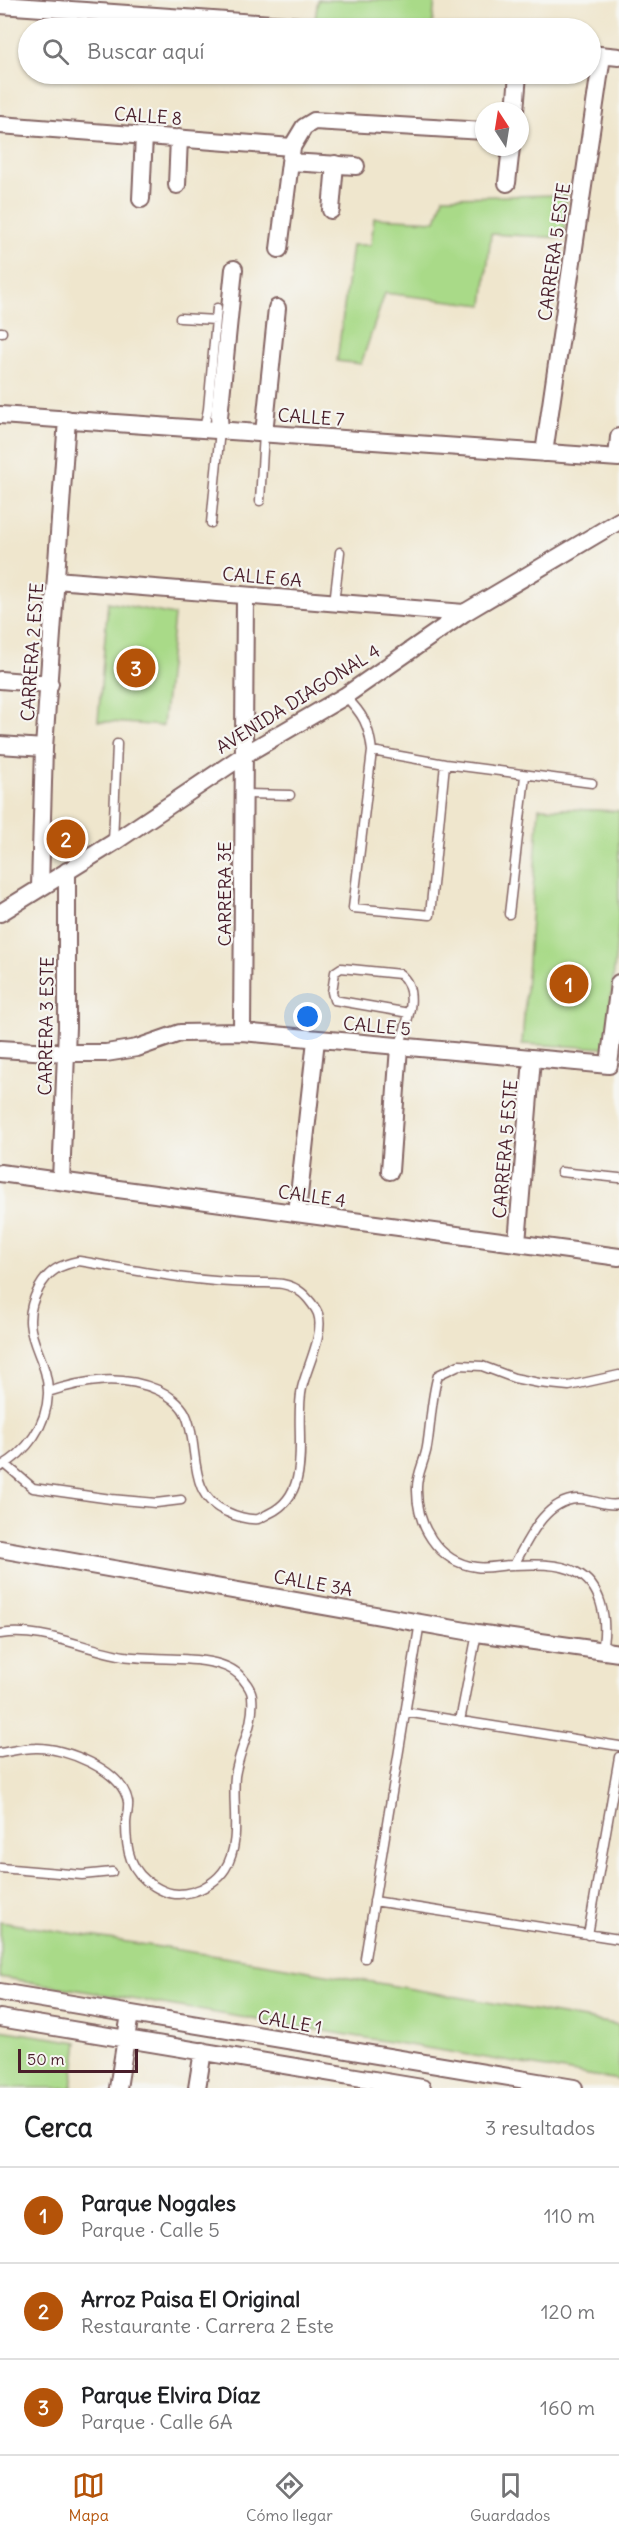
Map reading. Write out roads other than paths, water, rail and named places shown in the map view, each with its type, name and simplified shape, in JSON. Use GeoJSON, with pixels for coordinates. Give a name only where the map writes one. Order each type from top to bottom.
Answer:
{"type":"FeatureCollection","features":[{"type":"Feature","properties":{"kind":"street"},"geometry":{"type":"LineString","coordinates":[[0,5],[185,18]]}},
{"type":"Feature","properties":{"kind":"street","name":"CARRERA 5 ESTE"},"geometry":{"type":"LineString","coordinates":[[601,76],[604,56]]}},
{"type":"Feature","properties":{"kind":"street"},"geometry":{"type":"LineString","coordinates":[[515,102],[517,84]]}},
{"type":"Feature","properties":{"kind":"street","name":"CARRERA 5 ESTE"},"geometry":{"type":"LineString","coordinates":[[544,453],[600,84]]}},
{"type":"Feature","properties":{"kind":"street"},"geometry":{"type":"LineString","coordinates":[[279,249],[291,154],[304,127],[314,121],[475,130]]}},
{"type":"Feature","properties":{"kind":"street","name":"CALLE 8"},"geometry":{"type":"LineString","coordinates":[[0,124],[179,138],[356,166]]}},
{"type":"Feature","properties":{"kind":"street"},"geometry":{"type":"LineString","coordinates":[[141,199],[144,136]]}},
{"type":"Feature","properties":{"kind":"street"},"geometry":{"type":"LineString","coordinates":[[177,185],[179,138]]}},
{"type":"Feature","properties":{"kind":"street"},"geometry":{"type":"LineString","coordinates":[[507,183],[510,156]]}},
{"type":"Feature","properties":{"kind":"street"},"geometry":{"type":"LineString","coordinates":[[331,210],[335,164]]}},
{"type":"Feature","properties":{"kind":"street"},"geometry":{"type":"LineString","coordinates":[[212,430],[219,417],[234,269]]}},
{"type":"Feature","properties":{"kind":"street"},"geometry":{"type":"LineString","coordinates":[[264,433],[277,308]]}},
{"type":"Feature","properties":{"kind":"street","name":"CALLE 7"},"geometry":{"type":"LineString","coordinates":[[0,415],[618,458]]}},
{"type":"Feature","properties":{"kind":"street","name":"CARRERA 2 ESTE"},"geometry":{"type":"LineString","coordinates":[[40,887],[45,748],[68,419]]}},
{"type":"Feature","properties":{"kind":"street"},"geometry":{"type":"LineString","coordinates":[[618,458],[619,437]]}},
{"type":"Feature","properties":{"kind":"street","name":"AVENIDA DIAGONAL 4"},"geometry":{"type":"LineString","coordinates":[[0,913],[113,843],[244,755],[345,696],[464,614],[619,522]]}},
{"type":"Feature","properties":{"kind":"street","name":"CALLE 6A"},"geometry":{"type":"LineString","coordinates":[[56,580],[464,614]]}},
{"type":"Feature","properties":{"kind":"street","name":"CARRERA 3E"},"geometry":{"type":"LineString","coordinates":[[242,1032],[245,596]]}},
{"type":"Feature","properties":{"kind":"street"},"geometry":{"type":"LineString","coordinates":[[0,680],[50,684]]}},
{"type":"Feature","properties":{"kind":"street"},"geometry":{"type":"LineString","coordinates":[[0,746],[45,748]]}},
{"type":"Feature","properties":{"kind":"street","name":"CARRERA 3 ESTE"},"geometry":{"type":"LineString","coordinates":[[61,1181],[67,1053],[67,871]]}},
{"type":"Feature","properties":{"kind":"street","name":"CALLE 5"},"geometry":{"type":"LineString","coordinates":[[0,1049],[106,1053],[137,1048],[180,1033],[242,1032],[609,1065],[619,983]]}},
{"type":"Feature","properties":{"kind":"street"},"geometry":{"type":"LineString","coordinates":[[297,1213],[316,1040]]}},
{"type":"Feature","properties":{"kind":"street"},"geometry":{"type":"LineString","coordinates":[[390,1171],[399,1047]]}},
{"type":"Feature","properties":{"kind":"street","name":"CARRERA 5 ESTE"},"geometry":{"type":"LineString","coordinates":[[517,1243],[532,1059]]}},
{"type":"Feature","properties":{"kind":"street","name":"CALLE 4"},"geometry":{"type":"LineString","coordinates":[[0,1173],[619,1257]]}},
{"type":"Feature","properties":{"kind":"street","name":"CALLE 3A"},"geometry":{"type":"LineString","coordinates":[[0,1549],[477,1633],[619,1652]]}},
{"type":"Feature","properties":{"kind":"street","name":"CALLE 1"},"geometry":{"type":"LineString","coordinates":[[0,1992],[574,2088]]}},
{"type":"Feature","properties":{"kind":"street"},"geometry":{"type":"LineString","coordinates":[[118,2088],[130,2014]]}},
{"type":"Feature","properties":{"kind":"street"},"geometry":{"type":"LineString","coordinates":[[0,2018],[414,2087],[414,2063]]}},
{"type":"Feature","properties":{"kind":"street"},"geometry":{"type":"LineString","coordinates":[[197,2088],[203,2051]]}},
{"type":"Feature","properties":{"kind":"lane"},"geometry":{"type":"LineString","coordinates":[[211,523],[212,430],[218,308]]}},
{"type":"Feature","properties":{"kind":"lane"},"geometry":{"type":"LineString","coordinates":[[180,318],[216,320]]}},
{"type":"Feature","properties":{"kind":"lane"},"geometry":{"type":"LineString","coordinates":[[260,501],[264,433]]}},
{"type":"Feature","properties":{"kind":"lane"},"geometry":{"type":"LineString","coordinates":[[334,603],[340,552]]}},
{"type":"Feature","properties":{"kind":"lane"},"geometry":{"type":"LineString","coordinates":[[345,696],[362,712],[370,735],[372,751],[353,908],[430,915],[445,764]]}},
{"type":"Feature","properties":{"kind":"lane"},"geometry":{"type":"LineString","coordinates":[[113,843],[117,744]]}},
{"type":"Feature","properties":{"kind":"lane"},"geometry":{"type":"LineString","coordinates":[[372,751],[525,776],[592,783]]}},
{"type":"Feature","properties":{"kind":"lane"},"geometry":{"type":"LineString","coordinates":[[509,914],[525,776]]}},
{"type":"Feature","properties":{"kind":"lane"},"geometry":{"type":"LineString","coordinates":[[244,794],[290,795]]}},
{"type":"Feature","properties":{"kind":"lane"},"geometry":{"type":"LineString","coordinates":[[399,1047],[409,1013],[411,996],[407,980],[400,974],[341,968],[335,972],[332,992],[334,1000],[409,1013]]}},
{"type":"Feature","properties":{"kind":"lane"},"geometry":{"type":"LineString","coordinates":[[561,1172],[619,1178]]}},
{"type":"Feature","properties":{"kind":"lane"},"geometry":{"type":"LineString","coordinates":[[48,1392],[74,1384],[105,1379],[139,1382],[167,1394],[184,1412],[201,1487],[214,1507],[236,1516],[258,1519],[279,1508],[295,1486],[301,1454],[299,1431],[301,1390],[320,1331],[318,1314],[303,1293],[286,1284],[210,1282],[79,1261],[61,1264],[44,1280],[33,1300],[29,1318],[48,1392],[41,1428],[27,1445],[3,1466],[33,1488],[156,1503],[181,1500]]}},
{"type":"Feature","properties":{"kind":"lane"},"geometry":{"type":"LineString","coordinates":[[619,1376],[568,1386],[514,1378],[482,1366],[459,1365],[438,1375],[433,1392],[427,1448],[417,1485],[422,1523],[435,1546],[454,1560],[477,1567],[514,1565],[557,1567],[576,1572],[591,1584],[600,1600],[604,1617],[603,1644],[619,1652]]}},
{"type":"Feature","properties":{"kind":"lane"},"geometry":{"type":"LineString","coordinates":[[514,1565],[535,1528],[546,1514],[560,1504],[577,1499],[611,1506],[619,1504]]}},
{"type":"Feature","properties":{"kind":"lane"},"geometry":{"type":"LineString","coordinates":[[365,1958],[420,1622]]}},
{"type":"Feature","properties":{"kind":"lane"},"geometry":{"type":"LineString","coordinates":[[0,1634],[17,1631],[34,1633],[125,1656],[165,1657],[211,1663],[238,1673],[252,1693],[253,1713],[236,1773],[232,1852],[225,1870],[207,1886],[193,1892],[169,1894],[151,1884],[132,1867],[127,1844],[128,1800],[114,1779],[74,1753],[37,1748],[0,1753]]}},
{"type":"Feature","properties":{"kind":"lane"},"geometry":{"type":"LineString","coordinates":[[460,1721],[477,1633]]}},
{"type":"Feature","properties":{"kind":"lane"},"geometry":{"type":"LineString","coordinates":[[405,1712],[619,1746]]}},
{"type":"Feature","properties":{"kind":"lane"},"geometry":{"type":"LineString","coordinates":[[588,1935],[619,1757]]}},
{"type":"Feature","properties":{"kind":"lane"},"geometry":{"type":"LineString","coordinates":[[0,1868],[82,1875],[112,1872]]}},
{"type":"Feature","properties":{"kind":"lane"},"geometry":{"type":"LineString","coordinates":[[374,1901],[619,1940]]}},
{"type":"Feature","properties":{"kind":"place","name":"Parque Elvira Díaz"},"geometry":{"type":"Point","coordinates":[136,668]}},
{"type":"Feature","properties":{"kind":"place","name":"Arroz Paisa El Original"},"geometry":{"type":"Point","coordinates":[66,839]}},
{"type":"Feature","properties":{"kind":"place","name":"Parque Nogales"},"geometry":{"type":"Point","coordinates":[569,984]}}]}
